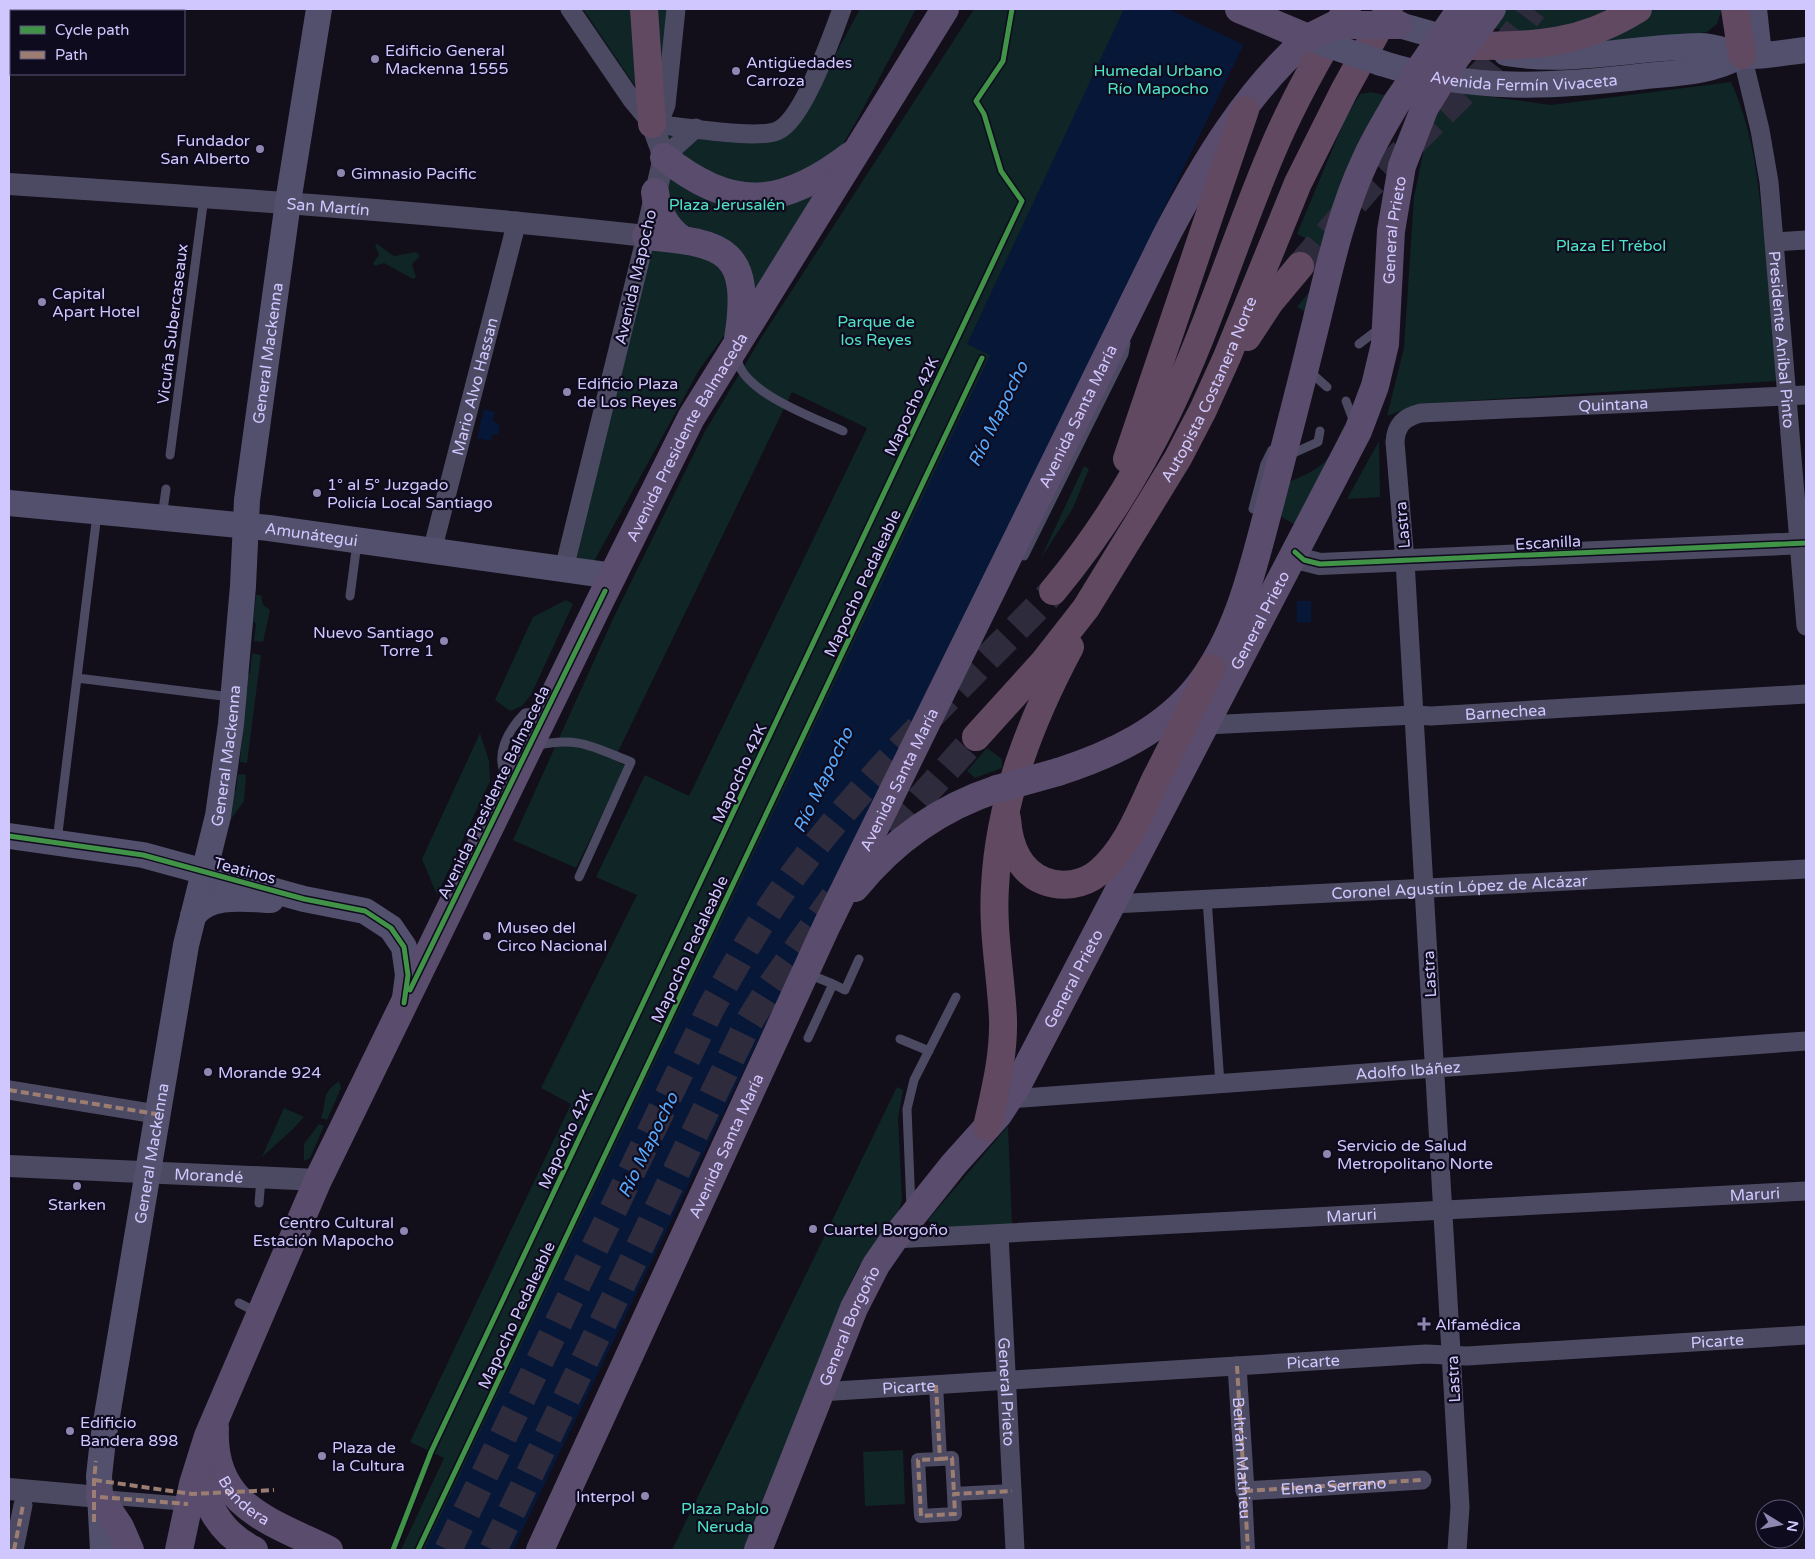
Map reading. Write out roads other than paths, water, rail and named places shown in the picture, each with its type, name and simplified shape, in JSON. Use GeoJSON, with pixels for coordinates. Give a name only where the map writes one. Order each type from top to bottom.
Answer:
{"type":"FeatureCollection","features":[{"type":"Feature","properties":{"kind":"highway"},"geometry":{"type":"LineString","coordinates":[[644,9],[652,124]]}},
{"type":"Feature","properties":{"kind":"highway","name":"Autopista Costanera Norte"},"geometry":{"type":"LineString","coordinates":[[1053,591],[1078,561],[1132,478],[1167,412],[1204,327],[1275,143],[1308,76],[1347,9]]}},
{"type":"Feature","properties":{"kind":"highway"},"geometry":{"type":"LineString","coordinates":[[1471,46],[1534,44],[1575,38],[1610,26],[1638,9]]}},
{"type":"Feature","properties":{"kind":"highway"},"geometry":{"type":"LineString","coordinates":[[1734,9],[1750,55]]}},
{"type":"Feature","properties":{"kind":"highway","name":"Autopista Costanera Norte"},"geometry":{"type":"LineString","coordinates":[[976,737],[1043,663],[1086,608],[1178,458],[1211,392],[1298,183],[1348,83],[1398,20]]}},
{"type":"Feature","properties":{"kind":"highway"},"geometry":{"type":"LineString","coordinates":[[1097,532],[1132,446],[1245,110]]}},
{"type":"Feature","properties":{"kind":"highway"},"geometry":{"type":"LineString","coordinates":[[1211,392],[1266,309],[1300,266]]}},
{"type":"Feature","properties":{"kind":"highway"},"geometry":{"type":"LineString","coordinates":[[987,1127],[1003,1043],[994,914],[1001,798],[1020,758],[1040,708],[1112,568]]}},
{"type":"Feature","properties":{"kind":"highway"},"geometry":{"type":"LineString","coordinates":[[1001,798],[1014,850],[1019,861],[1031,874],[1046,882],[1063,884],[1083,881],[1092,876],[1113,858],[1123,843],[1212,668]]}},
{"type":"Feature","properties":{"kind":"main road","name":"General Mackenna"},"geometry":{"type":"LineString","coordinates":[[103,1550],[100,1497],[103,1440],[146,1172],[192,916],[218,816],[234,698],[246,526],[288,202],[319,9]]}},
{"type":"Feature","properties":{"kind":"main road","name":"Avenida Presidente Balmaceda"},"geometry":{"type":"LineString","coordinates":[[179,1550],[188,1504],[201,1456],[217,1414],[249,1308],[318,1180],[527,748],[691,418],[945,9]]}},
{"type":"Feature","properties":{"kind":"main road","name":"Avenida Fermín Vivaceta"},"geometry":{"type":"LineString","coordinates":[[1365,9],[1471,46],[1508,53],[1552,58],[1703,46],[1750,55]]}},
{"type":"Feature","properties":{"kind":"main road","name":"General Prieto"},"geometry":{"type":"LineString","coordinates":[[827,924],[857,886],[882,859],[912,832],[957,803],[1001,798],[1058,772],[1108,754],[1158,724],[1186,700],[1212,668],[1238,613],[1255,518],[1281,459],[1333,259],[1356,184],[1378,135],[1397,102],[1461,9]]}},
{"type":"Feature","properties":{"kind":"main road","name":"General Prieto"},"geometry":{"type":"LineString","coordinates":[[987,1127],[1009,1099],[1358,431],[1375,386],[1388,322],[1388,260],[1396,193],[1407,151],[1425,107],[1453,62],[1492,9]]}},
{"type":"Feature","properties":{"kind":"main road","name":"Presidente Aníbal Pinto"},"geometry":{"type":"LineString","coordinates":[[1750,55],[1754,9]]}},
{"type":"Feature","properties":{"kind":"main road"},"geometry":{"type":"LineString","coordinates":[[1255,16],[1276,43],[1293,48],[1334,25],[1398,20]]}},
{"type":"Feature","properties":{"kind":"main road"},"geometry":{"type":"LineString","coordinates":[[1255,16],[1293,48]]}},
{"type":"Feature","properties":{"kind":"main road","name":"Avenida Fermín Vivaceta"},"geometry":{"type":"LineString","coordinates":[[1293,48],[1381,63],[1421,74],[1461,80],[1496,84],[1550,86],[1709,69],[1750,55],[1806,50]]}},
{"type":"Feature","properties":{"kind":"main road","name":"Avenida Santa María"},"geometry":{"type":"LineString","coordinates":[[540,1550],[827,924],[962,658],[1133,301],[1186,199],[1245,110],[1293,48]]}},
{"type":"Feature","properties":{"kind":"main road"},"geometry":{"type":"LineString","coordinates":[[664,157],[704,185],[727,194],[754,197],[774,195],[794,189],[825,172],[861,147]]}},
{"type":"Feature","properties":{"kind":"main road"},"geometry":{"type":"LineString","coordinates":[[655,192],[659,212],[664,221],[681,239]]}},
{"type":"Feature","properties":{"kind":"main road"},"geometry":{"type":"LineString","coordinates":[[646,236],[681,239],[712,246],[721,251],[733,264],[740,283],[741,296],[737,343]]}},
{"type":"Feature","properties":{"kind":"main road","name":"Amunátegui"},"geometry":{"type":"LineString","coordinates":[[9,503],[246,526],[613,576]]}},
{"type":"Feature","properties":{"kind":"main road"},"geometry":{"type":"LineString","coordinates":[[1255,518],[1283,534],[1295,552]]}},
{"type":"Feature","properties":{"kind":"main road","name":"Teatinos"},"geometry":{"type":"LineString","coordinates":[[9,836],[143,855],[304,899],[365,911],[391,928],[404,947],[408,961],[404,1004]]}},
{"type":"Feature","properties":{"kind":"main road"},"geometry":{"type":"LineString","coordinates":[[192,916],[201,906],[213,901],[304,899]]}},
{"type":"Feature","properties":{"kind":"main road","name":"General Borgoño"},"geometry":{"type":"LineString","coordinates":[[758,1550],[820,1392],[863,1291],[894,1239],[987,1127]]}},
{"type":"Feature","properties":{"kind":"main road","name":"Bandera"},"geometry":{"type":"LineString","coordinates":[[217,1414],[215,1454],[219,1470],[229,1490],[242,1503],[260,1515],[329,1550]]}},
{"type":"Feature","properties":{"kind":"main road","name":"Bandera"},"geometry":{"type":"LineString","coordinates":[[201,1456],[204,1488],[215,1514],[229,1534],[254,1550]]}},
{"type":"Feature","properties":{"kind":"main road"},"geometry":{"type":"LineString","coordinates":[[100,1497],[120,1527],[130,1550]]}},
{"type":"Feature","properties":{"kind":"street"},"geometry":{"type":"LineString","coordinates":[[570,9],[632,100],[652,124],[664,157],[696,128]]}},
{"type":"Feature","properties":{"kind":"street"},"geometry":{"type":"LineString","coordinates":[[652,124],[662,115],[666,105],[676,9]]}},
{"type":"Feature","properties":{"kind":"street"},"geometry":{"type":"LineString","coordinates":[[652,124],[760,134],[777,131],[784,127],[802,106],[842,9]]}},
{"type":"Feature","properties":{"kind":"street","name":"Presidente Aníbal Pinto"},"geometry":{"type":"LineString","coordinates":[[1750,55],[1797,395],[1806,626]]}},
{"type":"Feature","properties":{"kind":"street","name":"Avenida Mapocho"},"geometry":{"type":"LineString","coordinates":[[564,569],[664,157]]}},
{"type":"Feature","properties":{"kind":"street","name":"San Martín"},"geometry":{"type":"LineString","coordinates":[[9,184],[288,202],[516,222],[646,236]]}},
{"type":"Feature","properties":{"kind":"street","name":"Mario Alvo Hassan"},"geometry":{"type":"LineString","coordinates":[[432,551],[516,222]]}},
{"type":"Feature","properties":{"kind":"street"},"geometry":{"type":"LineString","coordinates":[[1775,242],[1806,240]]}},
{"type":"Feature","properties":{"kind":"street","name":"Quintana"},"geometry":{"type":"LineString","coordinates":[[1421,413],[1797,395]]}},
{"type":"Feature","properties":{"kind":"street","name":"Lastra"},"geometry":{"type":"LineString","coordinates":[[1421,413],[1403,420],[1395,436],[1415,715],[1444,1210],[1460,1507],[1456,1550]]}},
{"type":"Feature","properties":{"kind":"street","name":"Escanilla"},"geometry":{"type":"LineString","coordinates":[[1295,552],[1304,560],[1315,564],[1803,544]]}},
{"type":"Feature","properties":{"kind":"street","name":"Barnechea"},"geometry":{"type":"LineString","coordinates":[[1206,725],[1415,715],[1431,716],[1806,694]]}},
{"type":"Feature","properties":{"kind":"street","name":"Coronel Agustín López de Alcázar"},"geometry":{"type":"LineString","coordinates":[[1112,904],[1806,869]]}},
{"type":"Feature","properties":{"kind":"street","name":"Adolfo Ibáñez"},"geometry":{"type":"LineString","coordinates":[[1009,1099],[1806,1041]]}},
{"type":"Feature","properties":{"kind":"street"},"geometry":{"type":"LineString","coordinates":[[9,1090],[156,1114]]}},
{"type":"Feature","properties":{"kind":"street","name":"Morandé"},"geometry":{"type":"LineString","coordinates":[[9,1166],[318,1180]]}},
{"type":"Feature","properties":{"kind":"street","name":"Maruri"},"geometry":{"type":"LineString","coordinates":[[894,1239],[1806,1191]]}},
{"type":"Feature","properties":{"kind":"street","name":"General Prieto"},"geometry":{"type":"LineString","coordinates":[[999,1234],[1015,1550]]}},
{"type":"Feature","properties":{"kind":"street","name":"Picarte"},"geometry":{"type":"LineString","coordinates":[[820,1392],[1426,1354],[1451,1355],[1806,1334]]}},
{"type":"Feature","properties":{"kind":"street","name":"Beltrán Mathieu"},"geometry":{"type":"LineString","coordinates":[[1237,1366],[1248,1550]]}},
{"type":"Feature","properties":{"kind":"street"},"geometry":{"type":"LineString","coordinates":[[936,1385],[940,1459]]}},
{"type":"Feature","properties":{"kind":"street"},"geometry":{"type":"LineString","coordinates":[[952,1458],[955,1514],[921,1516],[918,1460],[940,1459],[952,1458]]}},
{"type":"Feature","properties":{"kind":"street","name":"Elena Serrano"},"geometry":{"type":"LineString","coordinates":[[1244,1491],[1422,1480]]}},
{"type":"Feature","properties":{"kind":"street"},"geometry":{"type":"LineString","coordinates":[[954,1494],[1012,1491]]}},
{"type":"Feature","properties":{"kind":"street"},"geometry":{"type":"LineString","coordinates":[[14,1550],[16,1497],[100,1497],[188,1504]]}},
{"type":"Feature","properties":{"kind":"lane","name":"Vicuña Subercaseaux"},"geometry":{"type":"LineString","coordinates":[[170,455],[204,196]]}},
{"type":"Feature","properties":{"kind":"lane"},"geometry":{"type":"LineString","coordinates":[[1020,564],[1124,354],[1133,301]]}},
{"type":"Feature","properties":{"kind":"lane"},"geometry":{"type":"LineString","coordinates":[[1359,344],[1388,322]]}},
{"type":"Feature","properties":{"kind":"lane"},"geometry":{"type":"LineString","coordinates":[[737,343],[738,366],[747,379],[758,389],[843,431]]}},
{"type":"Feature","properties":{"kind":"lane"},"geometry":{"type":"LineString","coordinates":[[1305,367],[1327,387]]}},
{"type":"Feature","properties":{"kind":"lane"},"geometry":{"type":"LineString","coordinates":[[1346,401],[1358,431]]}},
{"type":"Feature","properties":{"kind":"lane"},"geometry":{"type":"LineString","coordinates":[[1255,518],[1268,459],[1276,444],[1290,426]]}},
{"type":"Feature","properties":{"kind":"lane"},"geometry":{"type":"LineString","coordinates":[[1281,459],[1318,442],[1320,431]]}},
{"type":"Feature","properties":{"kind":"lane"},"geometry":{"type":"LineString","coordinates":[[162,517],[166,490]]}},
{"type":"Feature","properties":{"kind":"lane"},"geometry":{"type":"LineString","coordinates":[[57,842],[97,511]]}},
{"type":"Feature","properties":{"kind":"lane"},"geometry":{"type":"LineString","coordinates":[[350,596],[357,540]]}},
{"type":"Feature","properties":{"kind":"lane"},"geometry":{"type":"LineString","coordinates":[[77,678],[234,698]]}},
{"type":"Feature","properties":{"kind":"lane"},"geometry":{"type":"LineString","coordinates":[[510,784],[502,764],[507,734],[525,713],[535,710],[546,711]]}},
{"type":"Feature","properties":{"kind":"lane"},"geometry":{"type":"LineString","coordinates":[[527,748],[566,740],[598,748],[631,762],[579,877]]}},
{"type":"Feature","properties":{"kind":"lane"},"geometry":{"type":"LineString","coordinates":[[1207,899],[1220,1084]]}},
{"type":"Feature","properties":{"kind":"lane"},"geometry":{"type":"LineString","coordinates":[[806,972],[845,990],[859,960]]}},
{"type":"Feature","properties":{"kind":"lane"},"geometry":{"type":"LineString","coordinates":[[808,1038],[833,984]]}},
{"type":"Feature","properties":{"kind":"lane"},"geometry":{"type":"LineString","coordinates":[[912,1216],[908,1178],[907,1109],[914,1080],[956,997]]}},
{"type":"Feature","properties":{"kind":"lane"},"geometry":{"type":"LineString","coordinates":[[900,1039],[928,1051]]}},
{"type":"Feature","properties":{"kind":"lane"},"geometry":{"type":"LineString","coordinates":[[259,1203],[261,1178]]}},
{"type":"Feature","properties":{"kind":"water","name":"Humedal Urbano Río Mapocho"},"geometry":{"type":"Polygon","coordinates":[[[1124,9],[1261,9],[1022,501],[908,729],[513,1550],[424,1550],[990,355],[967,344],[1124,9]]]}},
{"type":"Feature","properties":{"kind":"water"},"geometry":{"type":"Polygon","coordinates":[[[484,409],[495,412],[493,421],[500,425],[498,434],[492,435],[491,441],[477,438],[484,409]]]}},
{"type":"Feature","properties":{"kind":"water"},"geometry":{"type":"Polygon","coordinates":[[[1297,601],[1311,601],[1311,622],[1297,623],[1297,601]]]}},
{"type":"Feature","properties":{"kind":"tunnel"},"geometry":{"type":"LineString","coordinates":[[1300,266],[1368,187],[1489,67],[1533,9]]}},
{"type":"Feature","properties":{"kind":"tunnel"},"geometry":{"type":"LineString","coordinates":[[448,1550],[711,1008],[764,917],[814,848],[879,771],[1053,591]]}},
{"type":"Feature","properties":{"kind":"tunnel"},"geometry":{"type":"LineString","coordinates":[[863,862],[976,737]]}},
{"type":"Feature","properties":{"kind":"tunnel"},"geometry":{"type":"LineString","coordinates":[[493,1550],[747,1025],[771,986],[834,897]]}},
{"type":"Feature","properties":{"kind":"place","name":"Edificio General Mackenna 1555"},"geometry":{"type":"Point","coordinates":[375,59]}},
{"type":"Feature","properties":{"kind":"place","name":"Antigüedades Carroza"},"geometry":{"type":"Point","coordinates":[736,71]}},
{"type":"Feature","properties":{"kind":"place","name":"Fundador San Alberto"},"geometry":{"type":"Point","coordinates":[260,149]}},
{"type":"Feature","properties":{"kind":"place","name":"Gimnasio Pacific"},"geometry":{"type":"Point","coordinates":[341,173]}},
{"type":"Feature","properties":{"kind":"place","name":"Capital Apart Hotel"},"geometry":{"type":"Point","coordinates":[42,302]}},
{"type":"Feature","properties":{"kind":"place","name":"Edificio Plaza de Los Reyes"},"geometry":{"type":"Point","coordinates":[567,392]}},
{"type":"Feature","properties":{"kind":"place","name":"1° al 5° Juzgado Policía Local Santiago"},"geometry":{"type":"Point","coordinates":[317,493]}},
{"type":"Feature","properties":{"kind":"place","name":"Nuevo Santiago Torre 1"},"geometry":{"type":"Point","coordinates":[444,641]}},
{"type":"Feature","properties":{"kind":"place","name":"Museo del Circo Nacional"},"geometry":{"type":"Point","coordinates":[487,936]}},
{"type":"Feature","properties":{"kind":"place","name":"Morande 924"},"geometry":{"type":"Point","coordinates":[208,1072]}},
{"type":"Feature","properties":{"kind":"place","name":"Servicio de Salud Metropolitano Norte"},"geometry":{"type":"Point","coordinates":[1327,1154]}},
{"type":"Feature","properties":{"kind":"place","name":"Starken"},"geometry":{"type":"Point","coordinates":[77,1186]}},
{"type":"Feature","properties":{"kind":"place","name":"Cuartel Borgoño"},"geometry":{"type":"Point","coordinates":[813,1229]}},
{"type":"Feature","properties":{"kind":"place","name":"Centro Cultural Estación Mapocho"},"geometry":{"type":"Point","coordinates":[404,1231]}},
{"type":"Feature","properties":{"kind":"place","name":"Alfamédica"},"geometry":{"type":"Point","coordinates":[1424,1324]}},
{"type":"Feature","properties":{"kind":"place","name":"Edificio Bandera 898"},"geometry":{"type":"Point","coordinates":[70,1431]}},
{"type":"Feature","properties":{"kind":"place","name":"Plaza de la Cultura"},"geometry":{"type":"Point","coordinates":[322,1456]}},
{"type":"Feature","properties":{"kind":"place","name":"Interpol"},"geometry":{"type":"Point","coordinates":[645,1496]}},
{"type":"Feature","properties":{"kind":"park label","name":"Plaza Jerusalén"},"geometry":{"type":"Point","coordinates":[727,204]}},
{"type":"Feature","properties":{"kind":"park label","name":"Plaza El Trébol"},"geometry":{"type":"Point","coordinates":[1611,245]}},
{"type":"Feature","properties":{"kind":"park label","name":"Parque de los Reyes"},"geometry":{"type":"Point","coordinates":[876,330]}},
{"type":"Feature","properties":{"kind":"park label","name":"Plaza Pablo Neruda"},"geometry":{"type":"Point","coordinates":[725,1517]}},
{"type":"Feature","properties":{"kind":"water label","name":"Río Mapocho"},"geometry":{"type":"Point","coordinates":[998,414]}},
{"type":"Feature","properties":{"kind":"water label","name":"Río Mapocho"},"geometry":{"type":"Point","coordinates":[823,780]}},
{"type":"Feature","properties":{"kind":"water label","name":"Río Mapocho"},"geometry":{"type":"Point","coordinates":[648,1145]}}]}
